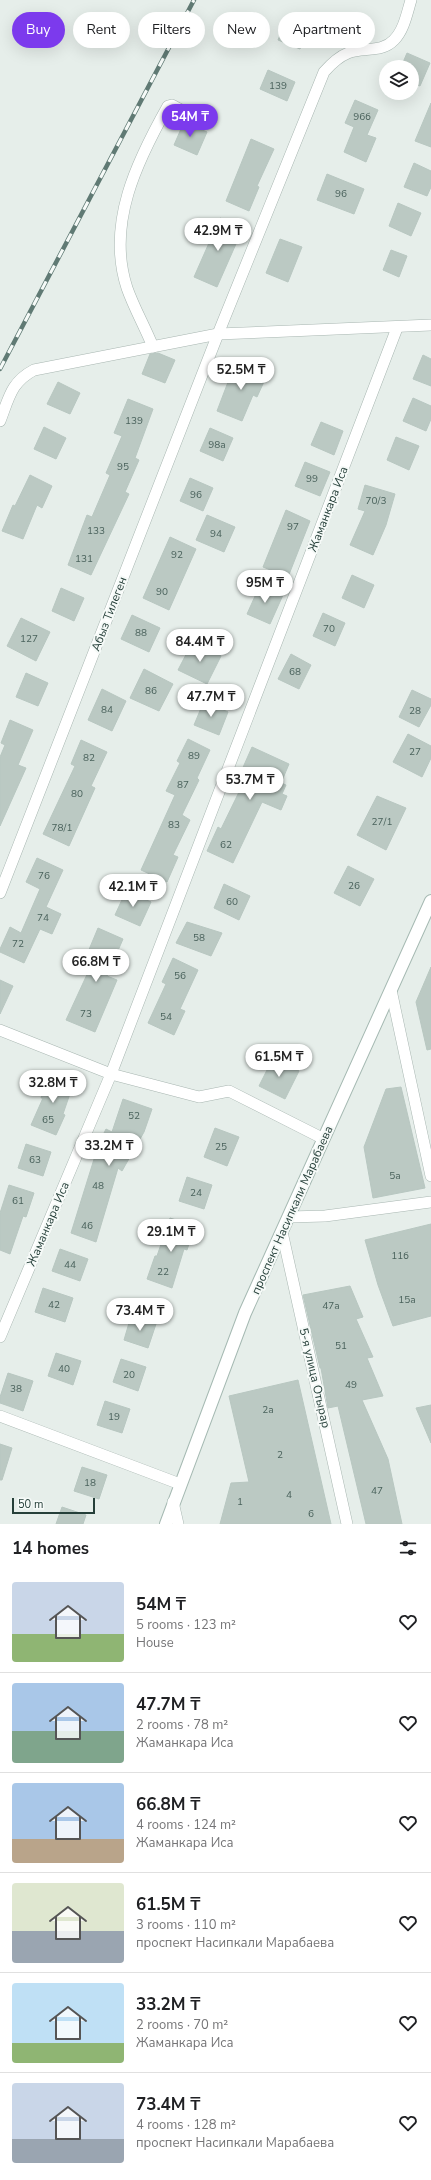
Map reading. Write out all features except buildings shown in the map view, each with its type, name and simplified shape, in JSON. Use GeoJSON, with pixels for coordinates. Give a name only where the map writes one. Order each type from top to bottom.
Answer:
{"type":"FeatureCollection","features":[{"type":"Feature","properties":{"kind":"main road","name":"проспект Насипкали Марабаева"},"geometry":{"type":"LineString","coordinates":[[166,1524],[245,1313],[431,901]]}},
{"type":"Feature","properties":{"kind":"street","name":"Абыз Тилеген"},"geometry":{"type":"LineString","coordinates":[[0,893],[218,334],[324,72],[335,60],[349,52],[382,48],[394,40],[401,28],[411,0]]}},
{"type":"Feature","properties":{"kind":"street"},"geometry":{"type":"LineString","coordinates":[[153,346],[127,287],[119,245],[121,221],[129,188],[150,139],[168,106],[172,105],[183,111]]}},
{"type":"Feature","properties":{"kind":"street"},"geometry":{"type":"LineString","coordinates":[[0,421],[13,388],[21,377],[34,370],[218,334],[308,329],[397,328],[431,325]]}},
{"type":"Feature","properties":{"kind":"street","name":"Жаманкара Иса"},"geometry":{"type":"LineString","coordinates":[[0,1337],[111,1074],[397,328]]}},
{"type":"Feature","properties":{"kind":"street"},"geometry":{"type":"LineString","coordinates":[[391,990],[431,1176]]}},
{"type":"Feature","properties":{"kind":"street"},"geometry":{"type":"LineString","coordinates":[[0,1030],[111,1074],[199,1097],[229,1091],[324,1139]]}},
{"type":"Feature","properties":{"kind":"street"},"geometry":{"type":"LineString","coordinates":[[289,1217],[325,1216],[431,1202]]}},
{"type":"Feature","properties":{"kind":"street","name":"5-я улица Отырар"},"geometry":{"type":"LineString","coordinates":[[282,1232],[348,1524]]}},
{"type":"Feature","properties":{"kind":"street"},"geometry":{"type":"LineString","coordinates":[[0,1416],[180,1484]]}},
{"type":"Feature","properties":{"kind":"street"},"geometry":{"type":"LineString","coordinates":[[173,1502],[178,1524]]}},
{"type":"Feature","properties":{"kind":"railway"},"geometry":{"type":"LineString","coordinates":[[0,369],[194,0]]}}]}
